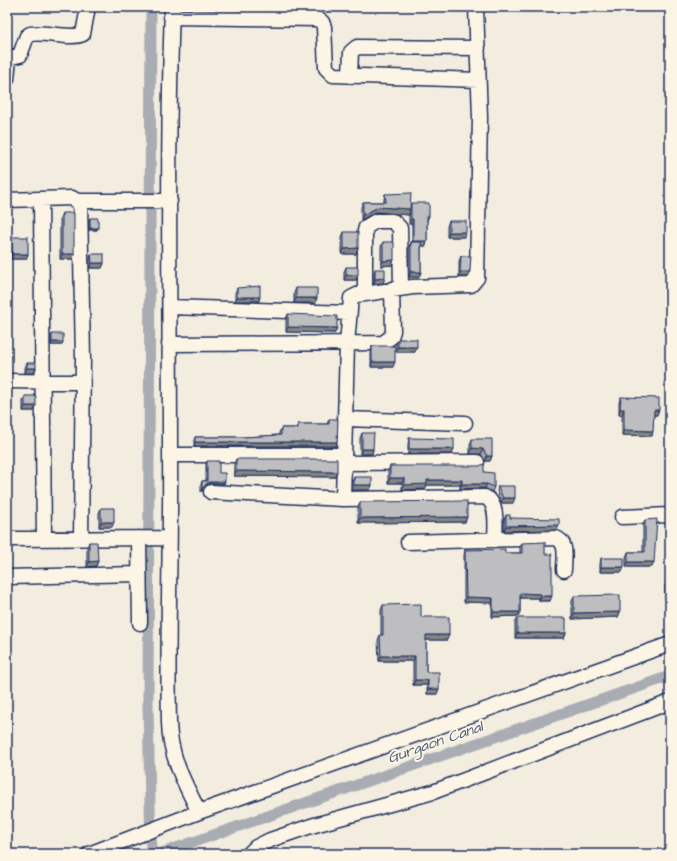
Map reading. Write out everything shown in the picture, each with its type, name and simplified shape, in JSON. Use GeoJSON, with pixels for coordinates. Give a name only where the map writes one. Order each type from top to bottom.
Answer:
{"type":"FeatureCollection","features":[{"type":"Feature","properties":{"kind":"street"},"geometry":{"type":"LineString","coordinates":[[7,78],[8,58],[20,55],[27,36],[30,34],[51,33],[76,36],[84,34],[88,7]]}},
{"type":"Feature","properties":{"kind":"street"},"geometry":{"type":"LineString","coordinates":[[343,499],[347,344],[351,298],[365,293],[396,288],[468,285],[476,281],[478,271],[478,48],[476,7]]}},
{"type":"Feature","properties":{"kind":"street"},"geometry":{"type":"LineString","coordinates":[[140,623],[139,574],[152,538],[170,455],[169,344],[172,12],[317,19],[322,22],[324,27],[325,63],[328,72],[333,75],[478,80]]}},
{"type":"Feature","properties":{"kind":"street"},"geometry":{"type":"LineString","coordinates":[[350,76],[351,52],[357,47],[478,48]]}},
{"type":"Feature","properties":{"kind":"street"},"geometry":{"type":"LineString","coordinates":[[7,200],[72,198],[78,201],[170,201]]}},
{"type":"Feature","properties":{"kind":"street"},"geometry":{"type":"LineString","coordinates":[[41,200],[44,539]]}},
{"type":"Feature","properties":{"kind":"street"},"geometry":{"type":"LineString","coordinates":[[78,201],[80,207],[82,382],[81,540]]}},
{"type":"Feature","properties":{"kind":"street"},"geometry":{"type":"LineString","coordinates":[[169,344],[383,343],[392,337],[400,228],[393,221],[376,221],[366,227],[365,293]]}},
{"type":"Feature","properties":{"kind":"street"},"geometry":{"type":"LineString","coordinates":[[170,307],[349,313]]}},
{"type":"Feature","properties":{"kind":"street"},"geometry":{"type":"LineString","coordinates":[[7,381],[82,382]]}},
{"type":"Feature","properties":{"kind":"street"},"geometry":{"type":"LineString","coordinates":[[345,419],[465,423]]}},
{"type":"Feature","properties":{"kind":"street"},"geometry":{"type":"LineString","coordinates":[[170,455],[477,462]]}},
{"type":"Feature","properties":{"kind":"street"},"geometry":{"type":"LineString","coordinates":[[211,492],[343,499],[486,497],[492,502],[494,507],[495,540]]}},
{"type":"Feature","properties":{"kind":"street"},"geometry":{"type":"LineString","coordinates":[[622,517],[670,516]]}},
{"type":"Feature","properties":{"kind":"street"},"geometry":{"type":"LineString","coordinates":[[7,539],[81,540],[152,538]]}},
{"type":"Feature","properties":{"kind":"street"},"geometry":{"type":"LineString","coordinates":[[152,538],[168,614],[170,739],[178,768],[199,812]]}},
{"type":"Feature","properties":{"kind":"street"},"geometry":{"type":"LineString","coordinates":[[408,542],[559,539],[564,545],[564,570]]}},
{"type":"Feature","properties":{"kind":"street"},"geometry":{"type":"LineString","coordinates":[[7,577],[139,574]]}},
{"type":"Feature","properties":{"kind":"street"},"geometry":{"type":"LineString","coordinates":[[88,854],[199,812],[670,644]]}},
{"type":"Feature","properties":{"kind":"street"},"geometry":{"type":"LineString","coordinates":[[249,854],[256,847],[270,840],[311,826],[433,792],[670,702]]}},
{"type":"Feature","properties":{"kind":"building"},"geometry":{"type":"Polygon","coordinates":[[[411,193],[410,209],[378,207],[363,215],[363,202],[386,202],[385,194],[411,193]]]}},
{"type":"Feature","properties":{"kind":"building"},"geometry":{"type":"Polygon","coordinates":[[[411,203],[429,203],[429,216],[427,216],[427,241],[413,241],[411,203]]]}},
{"type":"Feature","properties":{"kind":"building"},"geometry":{"type":"Polygon","coordinates":[[[62,213],[74,213],[74,254],[62,254],[62,213]]]}},
{"type":"Feature","properties":{"kind":"building"},"geometry":{"type":"Polygon","coordinates":[[[90,218],[98,218],[98,228],[90,228],[90,218]]]}},
{"type":"Feature","properties":{"kind":"building"},"geometry":{"type":"Polygon","coordinates":[[[449,221],[466,221],[466,232],[449,232],[449,221]]]}},
{"type":"Feature","properties":{"kind":"building"},"geometry":{"type":"Polygon","coordinates":[[[344,232],[358,232],[358,248],[344,249],[344,232]]]}},
{"type":"Feature","properties":{"kind":"building"},"geometry":{"type":"Polygon","coordinates":[[[12,237],[28,237],[28,254],[12,254],[12,237]]]}},
{"type":"Feature","properties":{"kind":"building"},"geometry":{"type":"Polygon","coordinates":[[[383,242],[394,242],[394,260],[383,261],[383,242]]]}},
{"type":"Feature","properties":{"kind":"building"},"geometry":{"type":"Polygon","coordinates":[[[411,242],[421,242],[421,272],[411,272],[411,242]]]}},
{"type":"Feature","properties":{"kind":"building"},"geometry":{"type":"Polygon","coordinates":[[[91,254],[104,254],[104,263],[92,263],[91,254]]]}},
{"type":"Feature","properties":{"kind":"building"},"geometry":{"type":"Polygon","coordinates":[[[461,256],[471,256],[469,272],[460,272],[461,256]]]}},
{"type":"Feature","properties":{"kind":"building"},"geometry":{"type":"Polygon","coordinates":[[[346,267],[358,267],[358,275],[346,275],[346,267]]]}},
{"type":"Feature","properties":{"kind":"building"},"geometry":{"type":"Polygon","coordinates":[[[375,269],[385,269],[385,278],[375,279],[375,269]]]}},
{"type":"Feature","properties":{"kind":"building"},"geometry":{"type":"Polygon","coordinates":[[[260,286],[260,297],[237,297],[237,288],[260,286]]]}},
{"type":"Feature","properties":{"kind":"building"},"geometry":{"type":"Polygon","coordinates":[[[296,288],[317,288],[317,298],[296,298],[296,288]]]}},
{"type":"Feature","properties":{"kind":"building"},"geometry":{"type":"Polygon","coordinates":[[[288,314],[337,316],[337,328],[288,327],[288,314]]]}},
{"type":"Feature","properties":{"kind":"building"},"geometry":{"type":"Polygon","coordinates":[[[52,334],[63,334],[63,342],[52,342],[52,334]]]}},
{"type":"Feature","properties":{"kind":"building"},"geometry":{"type":"Polygon","coordinates":[[[398,339],[417,339],[417,347],[398,347],[398,339]]]}},
{"type":"Feature","properties":{"kind":"building"},"geometry":{"type":"Polygon","coordinates":[[[372,346],[395,346],[395,362],[372,362],[372,346]]]}},
{"type":"Feature","properties":{"kind":"building"},"geometry":{"type":"Polygon","coordinates":[[[27,363],[36,363],[36,368],[27,368],[27,363]]]}},
{"type":"Feature","properties":{"kind":"building"},"geometry":{"type":"Polygon","coordinates":[[[25,396],[36,396],[36,406],[25,406],[25,396]]]}},
{"type":"Feature","properties":{"kind":"building"},"geometry":{"type":"Polygon","coordinates":[[[621,397],[659,398],[659,410],[654,410],[653,431],[624,430],[624,409],[620,409],[621,397]]]}},
{"type":"Feature","properties":{"kind":"building"},"geometry":{"type":"Polygon","coordinates":[[[329,419],[338,419],[337,442],[195,442],[195,437],[281,435],[281,428],[298,428],[298,424],[329,424],[329,419]]]}},
{"type":"Feature","properties":{"kind":"building"},"geometry":{"type":"Polygon","coordinates":[[[362,433],[374,433],[373,449],[362,449],[362,433]]]}},
{"type":"Feature","properties":{"kind":"building"},"geometry":{"type":"Polygon","coordinates":[[[409,438],[454,439],[454,449],[409,449],[409,438]]]}},
{"type":"Feature","properties":{"kind":"building"},"geometry":{"type":"Polygon","coordinates":[[[472,439],[492,439],[492,456],[487,456],[483,449],[472,448],[472,439]]]}},
{"type":"Feature","properties":{"kind":"building"},"geometry":{"type":"Polygon","coordinates":[[[236,459],[337,459],[337,472],[236,471],[236,459]]]}},
{"type":"Feature","properties":{"kind":"building"},"geometry":{"type":"Polygon","coordinates":[[[207,461],[219,461],[219,473],[225,473],[225,482],[208,482],[202,489],[202,481],[207,481],[207,461]]]}},
{"type":"Feature","properties":{"kind":"building"},"geometry":{"type":"Polygon","coordinates":[[[484,464],[484,472],[494,473],[494,487],[487,484],[462,484],[462,480],[427,480],[427,484],[404,485],[404,478],[390,478],[390,466],[479,466],[484,464]]]}},
{"type":"Feature","properties":{"kind":"building"},"geometry":{"type":"Polygon","coordinates":[[[354,477],[372,477],[372,485],[354,485],[354,477]]]}},
{"type":"Feature","properties":{"kind":"building"},"geometry":{"type":"Polygon","coordinates":[[[498,486],[515,486],[515,498],[503,498],[498,486]]]}},
{"type":"Feature","properties":{"kind":"building"},"geometry":{"type":"Polygon","coordinates":[[[467,501],[467,517],[360,518],[360,502],[467,501]]]}},
{"type":"Feature","properties":{"kind":"building"},"geometry":{"type":"Polygon","coordinates":[[[101,508],[114,508],[114,522],[101,522],[101,508]]]}},
{"type":"Feature","properties":{"kind":"building"},"geometry":{"type":"Polygon","coordinates":[[[506,515],[510,515],[510,518],[559,519],[559,525],[506,526],[506,515]]]}},
{"type":"Feature","properties":{"kind":"building"},"geometry":{"type":"Polygon","coordinates":[[[657,519],[654,562],[628,562],[628,552],[645,552],[645,520],[657,519]]]}},
{"type":"Feature","properties":{"kind":"building"},"geometry":{"type":"Polygon","coordinates":[[[89,542],[97,542],[98,561],[89,562],[89,542]]]}},
{"type":"Feature","properties":{"kind":"building"},"geometry":{"type":"Polygon","coordinates":[[[545,542],[545,554],[552,554],[552,596],[520,593],[520,612],[493,612],[493,598],[466,597],[465,550],[505,549],[505,553],[522,553],[522,543],[545,542]]]}},
{"type":"Feature","properties":{"kind":"building"},"geometry":{"type":"Polygon","coordinates":[[[601,558],[624,558],[624,567],[601,567],[601,558]]]}},
{"type":"Feature","properties":{"kind":"building"},"geometry":{"type":"Polygon","coordinates":[[[667,581],[670,581],[670,594],[667,594],[667,581]]]}},
{"type":"Feature","properties":{"kind":"building"},"geometry":{"type":"Polygon","coordinates":[[[620,595],[620,612],[574,613],[574,596],[620,595]]]}},
{"type":"Feature","properties":{"kind":"building"},"geometry":{"type":"Polygon","coordinates":[[[421,604],[421,617],[449,617],[449,635],[426,635],[426,672],[439,672],[439,689],[428,689],[428,680],[415,680],[415,656],[381,656],[380,635],[383,635],[383,605],[421,604]]]}},
{"type":"Feature","properties":{"kind":"building"},"geometry":{"type":"Polygon","coordinates":[[[517,618],[566,618],[566,633],[517,633],[517,618]]]}},
{"type":"Feature","properties":{"kind":"waterway"},"geometry":{"type":"LineString","coordinates":[[151,7],[148,704],[151,854]]}},
{"type":"Feature","properties":{"kind":"waterway","name":"Gurgaon Canal"},"geometry":{"type":"LineString","coordinates":[[159,854],[670,676]]}}]}
